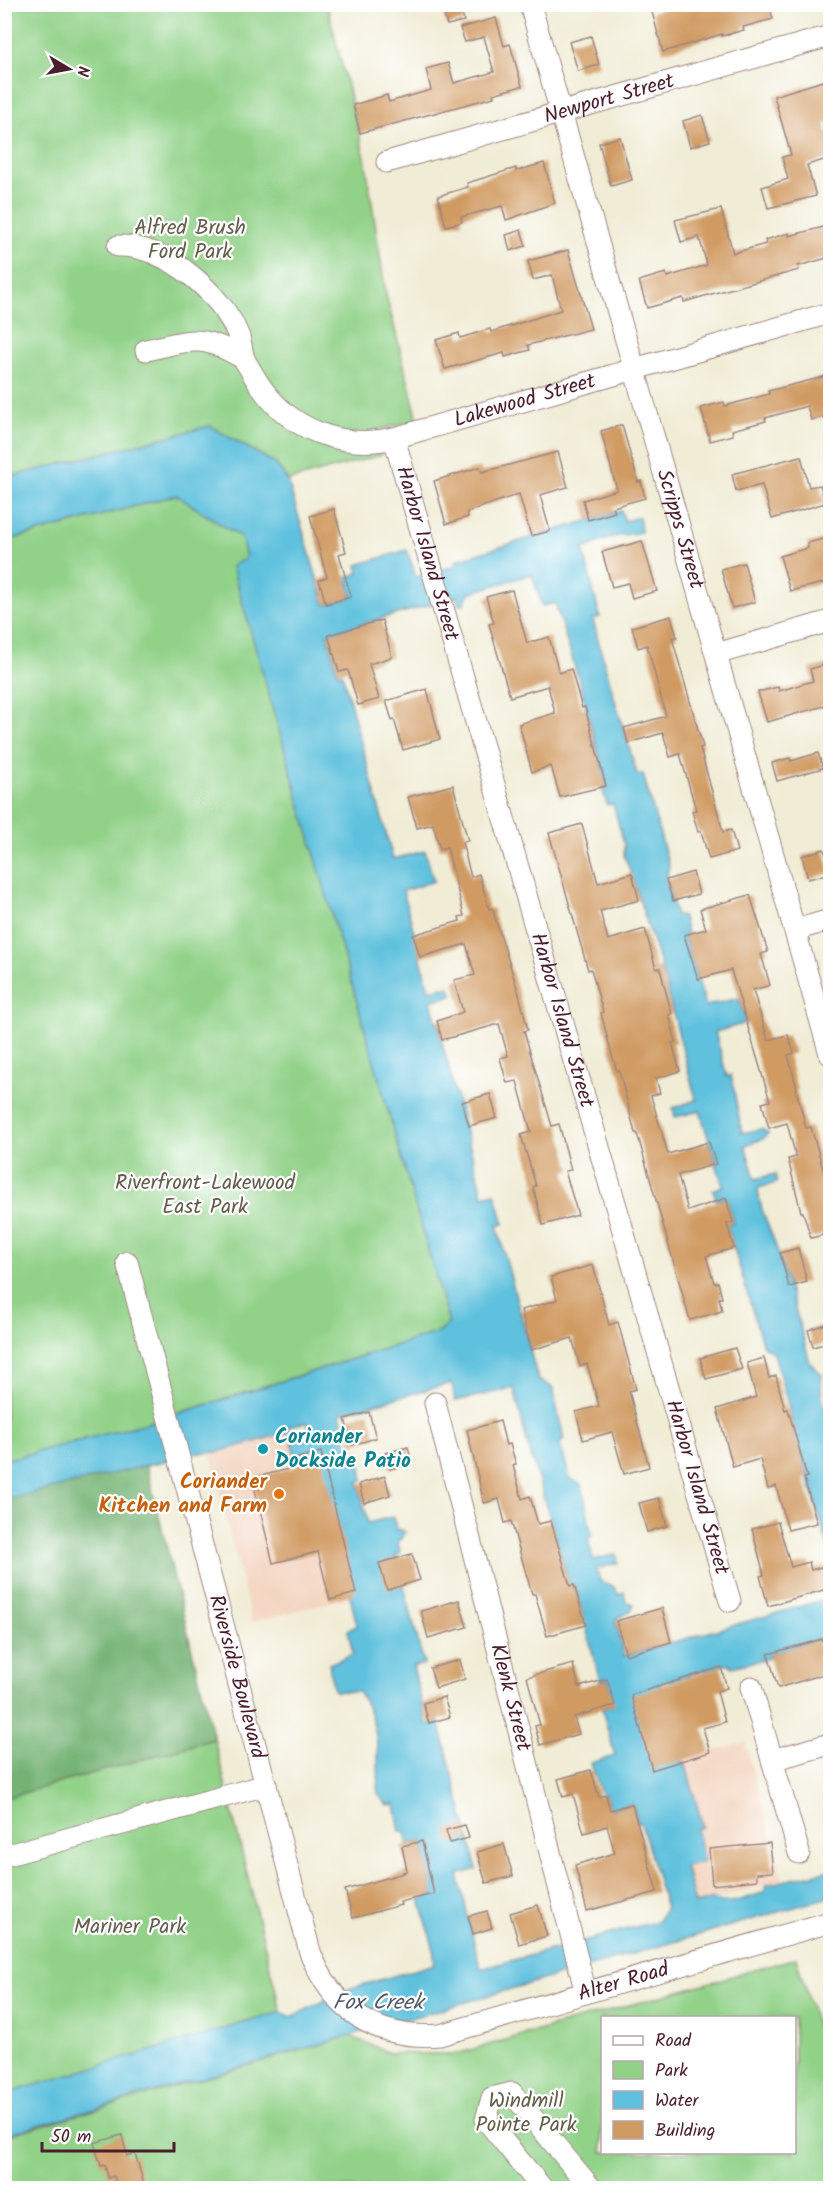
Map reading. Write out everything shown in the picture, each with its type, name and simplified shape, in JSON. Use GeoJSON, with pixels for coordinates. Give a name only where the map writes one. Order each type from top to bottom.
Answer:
{"type":"FeatureCollection","features":[{"type":"Feature","properties":{"kind":"street","name":"Scripps Street"},"geometry":{"type":"LineString","coordinates":[[530,4],[831,1054]]}},
{"type":"Feature","properties":{"kind":"street","name":"Newport Street"},"geometry":{"type":"LineString","coordinates":[[387,162],[831,36]]}},
{"type":"Feature","properties":{"kind":"street","name":"Lakewood Street"},"geometry":{"type":"LineString","coordinates":[[118,246],[135,247],[156,254],[193,277],[215,300],[229,320],[239,337],[244,359],[268,395],[280,408],[308,428],[348,441],[375,442],[394,438],[831,314]]}},
{"type":"Feature","properties":{"kind":"street","name":"Lakewood Street"},"geometry":{"type":"LineString","coordinates":[[146,350],[203,340],[222,346],[244,359]]}},
{"type":"Feature","properties":{"kind":"street","name":"Harbor Island Street"},"geometry":{"type":"LineString","coordinates":[[394,438],[730,1601]]}},
{"type":"Feature","properties":{"kind":"street"},"geometry":{"type":"LineString","coordinates":[[716,654],[831,621]]}},
{"type":"Feature","properties":{"kind":"street"},"geometry":{"type":"LineString","coordinates":[[795,930],[831,920]]}},
{"type":"Feature","properties":{"kind":"street","name":"Riverside Boulevard"},"geometry":{"type":"LineString","coordinates":[[127,1262],[169,1413],[310,1952],[318,1973],[350,2012],[364,2021],[392,2032],[415,2036]]}},
{"type":"Feature","properties":{"kind":"street","name":"Klenk Street"},"geometry":{"type":"LineString","coordinates":[[435,1403],[584,1986]]}},
{"type":"Feature","properties":{"kind":"street"},"geometry":{"type":"LineString","coordinates":[[751,1687],[799,1853]]}},
{"type":"Feature","properties":{"kind":"street"},"geometry":{"type":"LineString","coordinates":[[772,1760],[831,1744]]}},
{"type":"Feature","properties":{"kind":"street"},"geometry":{"type":"LineString","coordinates":[[4,1856],[266,1785]]}},
{"type":"Feature","properties":{"kind":"street","name":"Alter Road"},"geometry":{"type":"LineString","coordinates":[[415,2036],[440,2035],[584,1986],[831,1922]]}},
{"type":"Feature","properties":{"kind":"street"},"geometry":{"type":"LineString","coordinates":[[542,2188],[486,2120],[492,2098],[512,2093],[591,2188]]}},
{"type":"Feature","properties":{"kind":"shaded area"},"geometry":{"type":"Polygon","coordinates":[[[290,1432],[295,1455],[316,1449],[350,1597],[252,1622],[210,1453],[290,1432]]]}},
{"type":"Feature","properties":{"kind":"shaded area"},"geometry":{"type":"Polygon","coordinates":[[[745,1742],[783,1880],[695,1904],[685,1866],[696,1829],[702,1827],[685,1762],[681,1763],[680,1760],[745,1742]]]}},
{"type":"Feature","properties":{"kind":"green space","name":"Alfred Brush Ford Park"},"geometry":{"type":"Polygon","coordinates":[[[5,5],[327,5],[365,158],[386,295],[418,420],[377,430],[381,455],[288,481],[276,464],[210,426],[5,478],[5,5]]]}},
{"type":"Feature","properties":{"kind":"green space","name":"Riverfront-Lakewood East Park"},"geometry":{"type":"Polygon","coordinates":[[[176,495],[241,537],[247,558],[233,566],[449,1323],[439,1332],[151,1422],[5,1460],[5,541],[176,495]]]}},
{"type":"Feature","properties":{"kind":"green space"},"geometry":{"type":"Polygon","coordinates":[[[146,1464],[214,1739],[5,1798],[4,1500],[146,1464]]]}},
{"type":"Feature","properties":{"kind":"green space","name":"Mariner Park"},"geometry":{"type":"Polygon","coordinates":[[[214,1739],[281,2012],[5,2095],[5,1798],[214,1739]]]}},
{"type":"Feature","properties":{"kind":"green space","name":"Windmill Pointe Park"},"geometry":{"type":"Polygon","coordinates":[[[796,1958],[830,2071],[830,2188],[5,2188],[5,2136],[350,2036],[390,2053],[456,2054],[796,1958]]]}},
{"type":"Feature","properties":{"kind":"water","name":"Fox Creek"},"geometry":{"type":"Polygon","coordinates":[[[210,426],[276,464],[288,481],[325,605],[352,597],[347,577],[359,573],[357,565],[407,550],[416,577],[455,566],[456,560],[621,511],[625,521],[639,517],[641,532],[612,537],[583,549],[600,617],[593,619],[637,774],[643,774],[669,866],[666,880],[676,915],[683,917],[687,934],[684,936],[706,1006],[739,998],[746,1023],[715,1032],[727,1077],[731,1075],[742,1133],[762,1129],[768,1133],[763,1139],[745,1145],[755,1179],[775,1174],[777,1183],[758,1188],[761,1206],[781,1264],[810,1363],[822,1374],[821,1389],[824,1409],[830,1407],[830,1416],[827,1417],[830,1430],[830,1553],[801,1454],[795,1456],[788,1433],[795,1431],[774,1353],[763,1346],[727,1225],[734,1223],[727,1198],[716,1200],[713,1190],[723,1186],[700,1111],[675,1117],[673,1108],[696,1100],[661,967],[624,855],[624,844],[613,804],[607,805],[602,788],[607,786],[581,687],[555,603],[542,606],[532,574],[469,593],[464,604],[459,605],[457,597],[327,634],[338,674],[342,673],[393,859],[425,851],[434,881],[403,891],[429,990],[449,986],[453,995],[431,1001],[483,1196],[495,1193],[504,1224],[497,1226],[538,1380],[552,1387],[564,1439],[560,1443],[570,1479],[582,1485],[592,1536],[588,1538],[593,1560],[616,1554],[618,1563],[596,1569],[601,1582],[615,1587],[618,1595],[624,1592],[626,1602],[634,1604],[631,1611],[615,1620],[624,1656],[830,1598],[830,1636],[768,1654],[769,1658],[732,1667],[729,1663],[659,1684],[681,1763],[685,1762],[703,1827],[696,1829],[704,1861],[685,1866],[695,1904],[714,1899],[732,1902],[765,1892],[766,1885],[830,1870],[830,1897],[5,2135],[5,2094],[281,2012],[292,2017],[345,1990],[435,1964],[433,1946],[420,1899],[434,1895],[422,1841],[408,1844],[405,1833],[400,1831],[395,1804],[387,1805],[378,1794],[377,1741],[371,1715],[365,1703],[358,1692],[334,1691],[329,1664],[353,1654],[348,1630],[357,1626],[316,1449],[295,1455],[292,1442],[312,1439],[307,1422],[289,1426],[290,1432],[217,1452],[197,1453],[5,1500],[5,1460],[151,1422],[439,1332],[449,1323],[232,566],[246,558],[241,537],[176,495],[5,541],[5,478],[210,426]],[[452,1383],[340,1413],[348,1449],[353,1454],[359,1452],[363,1480],[358,1482],[368,1523],[393,1517],[396,1528],[405,1532],[402,1539],[398,1541],[400,1553],[396,1555],[424,1664],[413,1667],[427,1725],[439,1722],[477,1869],[458,1875],[480,1967],[484,1968],[658,1921],[666,1908],[641,1823],[638,1823],[632,1803],[611,1809],[606,1795],[602,1796],[591,1763],[615,1756],[602,1709],[614,1705],[607,1679],[600,1681],[575,1585],[570,1585],[526,1438],[514,1388],[455,1401],[452,1383]]]}},
{"type":"Feature","properties":{"kind":"building"},"geometry":{"type":"Polygon","coordinates":[[[460,4],[464,21],[447,25],[442,8],[460,4]]]}},
{"type":"Feature","properties":{"kind":"building"},"geometry":{"type":"Polygon","coordinates":[[[679,4],[769,4],[773,19],[743,27],[744,30],[722,36],[722,34],[663,52],[652,12],[679,4]]]}},
{"type":"Feature","properties":{"kind":"building"},"geometry":{"type":"Polygon","coordinates":[[[496,18],[504,46],[510,44],[522,86],[493,94],[494,97],[360,133],[353,105],[387,95],[389,102],[431,90],[426,69],[448,63],[454,83],[494,72],[484,37],[465,42],[460,28],[496,18]]]}},
{"type":"Feature","properties":{"kind":"building"},"geometry":{"type":"Polygon","coordinates":[[[591,36],[599,65],[578,71],[569,42],[591,36]]]}},
{"type":"Feature","properties":{"kind":"building"},"geometry":{"type":"Polygon","coordinates":[[[826,80],[831,98],[831,122],[825,124],[831,144],[831,158],[807,165],[816,196],[768,208],[762,187],[788,179],[782,157],[791,155],[774,96],[826,80]]]}},
{"type":"Feature","properties":{"kind":"building"},"geometry":{"type":"Polygon","coordinates":[[[702,115],[710,141],[690,147],[683,121],[702,115]]]}},
{"type":"Feature","properties":{"kind":"building"},"geometry":{"type":"Polygon","coordinates":[[[620,137],[632,180],[611,186],[599,143],[620,137]]]}},
{"type":"Feature","properties":{"kind":"building"},"geometry":{"type":"Polygon","coordinates":[[[544,163],[555,203],[506,220],[502,206],[461,217],[462,222],[446,226],[438,196],[468,187],[467,183],[516,168],[516,171],[544,163]]]}},
{"type":"Feature","properties":{"kind":"building"},"geometry":{"type":"Polygon","coordinates":[[[721,209],[733,253],[766,244],[765,240],[789,233],[789,236],[831,225],[831,257],[798,266],[799,270],[684,302],[683,298],[647,308],[639,281],[666,273],[667,277],[707,265],[699,237],[681,242],[675,220],[721,209]]]}},
{"type":"Feature","properties":{"kind":"building"},"geometry":{"type":"Polygon","coordinates":[[[521,230],[526,246],[510,251],[506,235],[521,230]]]}},
{"type":"Feature","properties":{"kind":"building"},"geometry":{"type":"Polygon","coordinates":[[[568,250],[591,329],[528,345],[530,350],[505,357],[504,353],[445,369],[436,340],[459,333],[460,338],[490,329],[491,332],[561,310],[552,275],[533,280],[528,261],[568,250]]]}},
{"type":"Feature","properties":{"kind":"building"},"geometry":{"type":"Polygon","coordinates":[[[831,375],[831,415],[811,420],[807,406],[765,418],[766,421],[732,430],[733,435],[710,441],[701,408],[724,402],[725,406],[769,394],[768,391],[831,375]]]}},
{"type":"Feature","properties":{"kind":"building"},"geometry":{"type":"Polygon","coordinates":[[[622,425],[638,482],[641,481],[645,498],[613,507],[615,512],[588,520],[583,500],[617,490],[601,431],[622,425]]]}},
{"type":"Feature","properties":{"kind":"building"},"geometry":{"type":"Polygon","coordinates":[[[558,452],[568,487],[540,495],[550,531],[531,536],[519,494],[467,512],[468,517],[446,524],[434,481],[480,467],[482,472],[558,452]]]}},
{"type":"Feature","properties":{"kind":"building"},"geometry":{"type":"Polygon","coordinates":[[[801,456],[809,487],[820,485],[825,503],[772,519],[762,485],[736,491],[732,474],[801,456]]]}},
{"type":"Feature","properties":{"kind":"building"},"geometry":{"type":"Polygon","coordinates":[[[334,509],[346,552],[339,554],[351,597],[326,604],[319,580],[327,577],[310,516],[334,509]]]}},
{"type":"Feature","properties":{"kind":"building"},"geometry":{"type":"Polygon","coordinates":[[[831,537],[831,581],[790,591],[780,556],[808,548],[807,543],[831,537]]]}},
{"type":"Feature","properties":{"kind":"building"},"geometry":{"type":"Polygon","coordinates":[[[642,541],[657,591],[632,598],[628,583],[612,587],[602,552],[642,541]]]}},
{"type":"Feature","properties":{"kind":"building"},"geometry":{"type":"Polygon","coordinates":[[[744,563],[755,602],[732,608],[721,569],[744,563]]]}},
{"type":"Feature","properties":{"kind":"building"},"geometry":{"type":"Polygon","coordinates":[[[512,590],[527,643],[549,637],[559,673],[571,669],[582,708],[585,707],[606,786],[560,797],[551,766],[532,772],[519,724],[555,713],[548,686],[510,697],[489,624],[494,623],[486,597],[512,590]]]}},
{"type":"Feature","properties":{"kind":"building"},"geometry":{"type":"Polygon","coordinates":[[[671,616],[677,637],[672,638],[703,747],[700,748],[723,832],[731,830],[737,851],[709,859],[701,831],[698,832],[692,811],[696,810],[680,754],[670,757],[663,733],[628,743],[624,728],[666,716],[647,645],[638,648],[632,627],[671,616]]]}},
{"type":"Feature","properties":{"kind":"building"},"geometry":{"type":"Polygon","coordinates":[[[382,620],[392,657],[369,664],[379,699],[358,705],[348,670],[339,672],[328,635],[382,620]]]}},
{"type":"Feature","properties":{"kind":"building"},"geometry":{"type":"Polygon","coordinates":[[[831,663],[831,704],[767,722],[758,692],[778,687],[779,691],[813,681],[810,669],[831,663]]]}},
{"type":"Feature","properties":{"kind":"building"},"geometry":{"type":"Polygon","coordinates":[[[427,689],[440,739],[403,750],[386,701],[427,689]]]}},
{"type":"Feature","properties":{"kind":"building"},"geometry":{"type":"Polygon","coordinates":[[[818,753],[823,768],[777,781],[772,763],[790,758],[791,761],[818,753]]]}},
{"type":"Feature","properties":{"kind":"building"},"geometry":{"type":"Polygon","coordinates":[[[453,785],[468,841],[462,842],[471,877],[479,874],[489,909],[492,908],[519,994],[528,1030],[524,1031],[552,1126],[559,1124],[571,1170],[565,1171],[578,1215],[543,1225],[533,1187],[536,1186],[521,1135],[531,1132],[517,1081],[507,1083],[500,1058],[508,1056],[499,1024],[442,1040],[437,1021],[463,1012],[454,980],[475,975],[466,944],[420,957],[413,935],[460,921],[459,917],[464,916],[447,847],[440,849],[433,824],[417,828],[408,797],[453,785]]]}},
{"type":"Feature","properties":{"kind":"building"},"geometry":{"type":"Polygon","coordinates":[[[582,824],[598,883],[632,873],[639,900],[600,911],[608,940],[645,929],[656,969],[660,968],[672,1014],[669,1015],[676,1042],[672,1043],[680,1071],[656,1078],[660,1093],[651,1096],[668,1154],[709,1142],[716,1164],[678,1175],[688,1211],[726,1198],[733,1222],[727,1224],[734,1248],[706,1256],[714,1283],[718,1282],[722,1311],[690,1320],[637,1133],[635,1133],[619,1070],[617,1071],[610,1048],[591,969],[588,970],[549,833],[582,824]]]}},
{"type":"Feature","properties":{"kind":"building"},"geometry":{"type":"Polygon","coordinates":[[[824,849],[831,873],[808,879],[802,856],[824,849]]]}},
{"type":"Feature","properties":{"kind":"building"},"geometry":{"type":"Polygon","coordinates":[[[693,872],[699,894],[673,901],[666,880],[693,872]]]}},
{"type":"Feature","properties":{"kind":"building"},"geometry":{"type":"Polygon","coordinates":[[[750,895],[768,952],[761,954],[770,985],[753,990],[768,1040],[788,1035],[794,1053],[788,1055],[806,1128],[811,1127],[831,1197],[831,1233],[811,1238],[803,1212],[801,1212],[788,1159],[796,1157],[787,1123],[769,1128],[762,1103],[770,1101],[731,970],[698,979],[684,935],[706,929],[700,909],[750,895]]]}},
{"type":"Feature","properties":{"kind":"building"},"geometry":{"type":"Polygon","coordinates":[[[490,1094],[497,1118],[469,1126],[462,1102],[490,1094]]]}},
{"type":"Feature","properties":{"kind":"building"},"geometry":{"type":"Polygon","coordinates":[[[798,1248],[807,1282],[789,1287],[780,1253],[798,1248]]]}},
{"type":"Feature","properties":{"kind":"building"},"geometry":{"type":"Polygon","coordinates":[[[593,1265],[609,1325],[618,1322],[636,1389],[629,1391],[649,1467],[624,1474],[612,1432],[583,1440],[576,1412],[599,1406],[587,1364],[580,1366],[572,1338],[531,1350],[521,1310],[557,1300],[551,1277],[593,1265]]]}},
{"type":"Feature","properties":{"kind":"building"},"geometry":{"type":"Polygon","coordinates":[[[826,1324],[831,1342],[813,1347],[808,1330],[826,1324]]]}},
{"type":"Feature","properties":{"kind":"building"},"geometry":{"type":"Polygon","coordinates":[[[735,1348],[742,1369],[706,1379],[700,1358],[735,1348]]]}},
{"type":"Feature","properties":{"kind":"building"},"geometry":{"type":"Polygon","coordinates":[[[764,1358],[769,1378],[776,1376],[785,1410],[788,1409],[817,1523],[788,1530],[776,1486],[768,1489],[760,1459],[733,1467],[717,1409],[756,1397],[747,1363],[764,1358]]]}},
{"type":"Feature","properties":{"kind":"building"},"geometry":{"type":"Polygon","coordinates":[[[369,1412],[376,1438],[352,1445],[345,1419],[369,1412]]]}},
{"type":"Feature","properties":{"kind":"building"},"geometry":{"type":"Polygon","coordinates":[[[500,1421],[506,1445],[510,1444],[516,1464],[513,1465],[522,1499],[530,1496],[538,1524],[551,1521],[570,1586],[574,1585],[586,1625],[547,1636],[511,1521],[505,1523],[499,1499],[484,1503],[467,1430],[500,1421]]]}},
{"type":"Feature","properties":{"kind":"building"},"geometry":{"type":"Polygon","coordinates":[[[408,1447],[412,1463],[390,1469],[385,1453],[408,1447]]]}},
{"type":"Feature","properties":{"kind":"building"},"geometry":{"type":"Polygon","coordinates":[[[321,1452],[356,1593],[330,1600],[318,1552],[273,1563],[252,1478],[297,1467],[295,1459],[321,1452]]]}},
{"type":"Feature","properties":{"kind":"building"},"geometry":{"type":"Polygon","coordinates":[[[385,1476],[390,1495],[364,1503],[359,1484],[385,1476]]]}},
{"type":"Feature","properties":{"kind":"building"},"geometry":{"type":"Polygon","coordinates":[[[659,1498],[667,1526],[647,1532],[639,1503],[659,1498]]]}},
{"type":"Feature","properties":{"kind":"building"},"geometry":{"type":"Polygon","coordinates":[[[778,1522],[791,1567],[809,1562],[811,1570],[831,1564],[831,1588],[768,1606],[760,1576],[764,1575],[752,1529],[778,1522]]]}},
{"type":"Feature","properties":{"kind":"building"},"geometry":{"type":"Polygon","coordinates":[[[412,1554],[420,1580],[387,1590],[379,1563],[412,1554]]]}},
{"type":"Feature","properties":{"kind":"building"},"geometry":{"type":"Polygon","coordinates":[[[459,1600],[467,1627],[428,1638],[421,1611],[459,1600]]]}},
{"type":"Feature","properties":{"kind":"building"},"geometry":{"type":"Polygon","coordinates":[[[662,1608],[671,1642],[626,1655],[616,1621],[662,1608]]]}},
{"type":"Feature","properties":{"kind":"building"},"geometry":{"type":"Polygon","coordinates":[[[826,1638],[831,1652],[831,1672],[778,1688],[768,1654],[826,1638]]]}},
{"type":"Feature","properties":{"kind":"building"},"geometry":{"type":"Polygon","coordinates":[[[460,1660],[465,1679],[436,1688],[430,1668],[460,1660]]]}},
{"type":"Feature","properties":{"kind":"building"},"geometry":{"type":"Polygon","coordinates":[[[573,1664],[579,1687],[607,1679],[615,1705],[574,1717],[579,1734],[540,1745],[535,1726],[540,1725],[527,1677],[573,1664]]]}},
{"type":"Feature","properties":{"kind":"building"},"geometry":{"type":"Polygon","coordinates":[[[721,1667],[727,1688],[717,1691],[725,1722],[703,1728],[710,1752],[652,1770],[631,1695],[721,1667]]]}},
{"type":"Feature","properties":{"kind":"building"},"geometry":{"type":"Polygon","coordinates":[[[444,1697],[450,1717],[429,1723],[423,1703],[444,1697]]]}},
{"type":"Feature","properties":{"kind":"building"},"geometry":{"type":"Polygon","coordinates":[[[591,1770],[599,1797],[606,1795],[610,1810],[632,1804],[657,1892],[587,1911],[575,1865],[615,1853],[607,1826],[584,1833],[573,1794],[563,1797],[558,1779],[591,1770]]]}},
{"type":"Feature","properties":{"kind":"building"},"geometry":{"type":"Polygon","coordinates":[[[465,1825],[469,1838],[450,1843],[446,1830],[465,1825]]]}},
{"type":"Feature","properties":{"kind":"building"},"geometry":{"type":"Polygon","coordinates":[[[422,1841],[434,1894],[400,1902],[401,1905],[353,1918],[345,1890],[404,1873],[407,1871],[402,1846],[422,1841]]]}},
{"type":"Feature","properties":{"kind":"building"},"geometry":{"type":"Polygon","coordinates":[[[770,1843],[773,1872],[757,1873],[757,1880],[712,1885],[709,1849],[770,1843]]]}},
{"type":"Feature","properties":{"kind":"building"},"geometry":{"type":"Polygon","coordinates":[[[504,1844],[513,1876],[486,1883],[477,1852],[504,1844]]]}},
{"type":"Feature","properties":{"kind":"building"},"geometry":{"type":"Polygon","coordinates":[[[538,1905],[547,1936],[519,1944],[510,1913],[538,1905]]]}},
{"type":"Feature","properties":{"kind":"building"},"geometry":{"type":"Polygon","coordinates":[[[487,1911],[492,1928],[473,1934],[468,1916],[487,1911]]]}},
{"type":"Feature","properties":{"kind":"building"},"geometry":{"type":"Polygon","coordinates":[[[122,2135],[127,2156],[135,2153],[145,2188],[118,2188],[114,2176],[108,2178],[105,2165],[101,2166],[94,2143],[122,2135]]]}},
{"type":"Feature","properties":{"kind":"place","name":"Coriander Dockside Patio"},"geometry":{"type":"Point","coordinates":[263,1449]}},
{"type":"Feature","properties":{"kind":"place","name":"Coriander Kitchen and Farm"},"geometry":{"type":"Point","coordinates":[279,1494]}}]}
